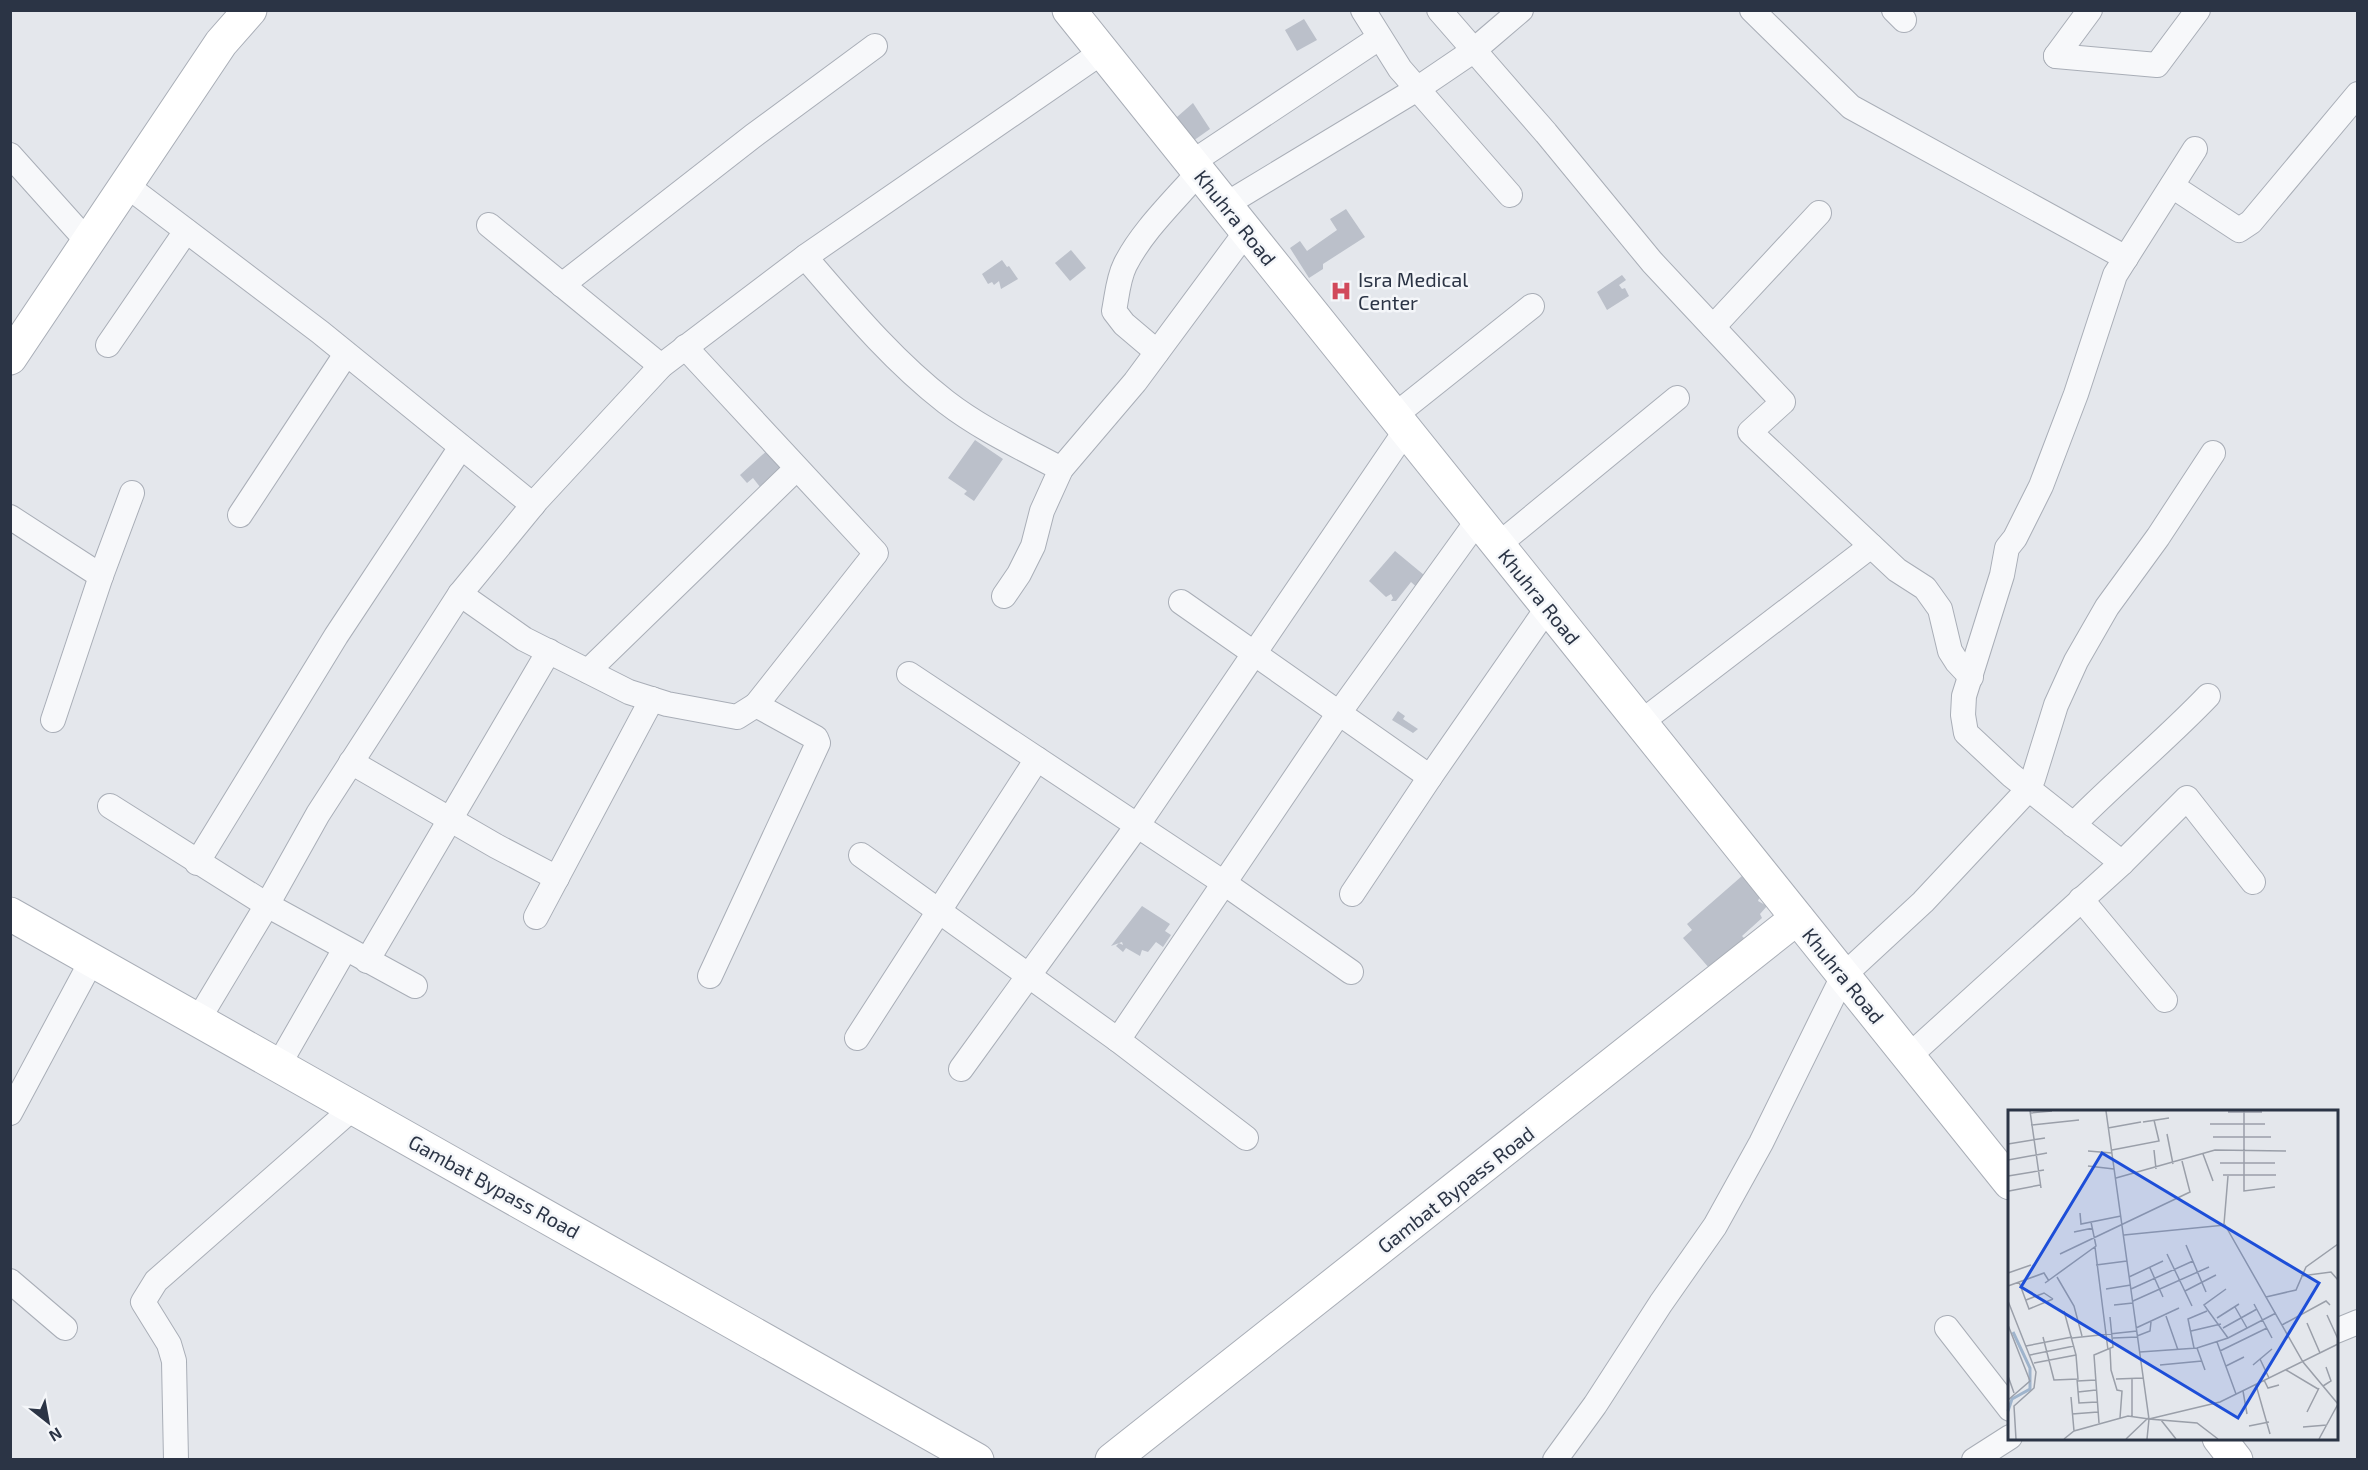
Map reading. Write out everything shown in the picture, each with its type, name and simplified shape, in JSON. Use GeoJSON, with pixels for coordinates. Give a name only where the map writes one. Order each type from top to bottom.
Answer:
{"type":"FeatureCollection","features":[{"type":"Feature","properties":{"kind":"street"},"geometry":{"type":"LineString","coordinates":[[12,352],[221,43],[250,10]]}},
{"type":"Feature","properties":{"kind":"street","name":"Khuhra Road"},"geometry":{"type":"LineString","coordinates":[[1069,10],[2008,1181]]}},
{"type":"Feature","properties":{"kind":"street"},"geometry":{"type":"LineString","coordinates":[[1363,10],[1400,69],[1510,195]]}},
{"type":"Feature","properties":{"kind":"street"},"geometry":{"type":"LineString","coordinates":[[1439,10],[1652,262],[1783,402],[1750,432],[1897,570],[1925,588],[1940,609],[1950,651],[1971,677]]}},
{"type":"Feature","properties":{"kind":"street"},"geometry":{"type":"LineString","coordinates":[[1225,205],[1417,88],[1473,51],[1521,10]]}},
{"type":"Feature","properties":{"kind":"street"},"geometry":{"type":"LineString","coordinates":[[1752,10],[1851,107],[2126,258]]}},
{"type":"Feature","properties":{"kind":"street"},"geometry":{"type":"LineString","coordinates":[[2090,10],[2056,56],[2157,65],[2198,10]]}},
{"type":"Feature","properties":{"kind":"street"},"geometry":{"type":"LineString","coordinates":[[1157,352],[1124,324],[1114,311],[1120,277],[1136,247],[1195,167],[1379,38]]}},
{"type":"Feature","properties":{"kind":"street"},"geometry":{"type":"LineString","coordinates":[[562,285],[753,136],[875,46]]}},
{"type":"Feature","properties":{"kind":"street"},"geometry":{"type":"LineString","coordinates":[[198,1020],[318,814],[460,594],[533,505],[661,366],[805,257],[1102,52]]}},
{"type":"Feature","properties":{"kind":"street"},"geometry":{"type":"LineString","coordinates":[[2172,186],[2239,230],[2251,222],[2358,94]]}},
{"type":"Feature","properties":{"kind":"street"},"geometry":{"type":"LineString","coordinates":[[2122,862],[2027,789],[1966,734],[1965,696],[2002,575],[2007,548],[2015,538],[2042,486],[2076,394],[2115,275],[2196,149]]}},
{"type":"Feature","properties":{"kind":"street"},"geometry":{"type":"LineString","coordinates":[[10,154],[88,242]]}},
{"type":"Feature","properties":{"kind":"street"},"geometry":{"type":"LineString","coordinates":[[126,185],[346,354],[533,505]]}},
{"type":"Feature","properties":{"kind":"street"},"geometry":{"type":"LineString","coordinates":[[1713,327],[1819,213]]}},
{"type":"Feature","properties":{"kind":"street"},"geometry":{"type":"LineString","coordinates":[[489,225],[661,366]]}},
{"type":"Feature","properties":{"kind":"street"},"geometry":{"type":"LineString","coordinates":[[108,345],[186,231]]}},
{"type":"Feature","properties":{"kind":"street"},"geometry":{"type":"LineString","coordinates":[[1004,596],[1019,574],[1033,546],[1042,511],[1061,469],[1135,382],[1246,232]]}},
{"type":"Feature","properties":{"kind":"street"},"geometry":{"type":"LineString","coordinates":[[805,257],[892,355],[945,401],[979,425],[1061,469]]}},
{"type":"Feature","properties":{"kind":"street"},"geometry":{"type":"LineString","coordinates":[[961,1069],[1137,826],[1253,652],[1400,423],[1532,306]]}},
{"type":"Feature","properties":{"kind":"street"},"geometry":{"type":"LineString","coordinates":[[460,594],[524,639],[629,692],[737,717],[756,705],[876,553],[685,347]]}},
{"type":"Feature","properties":{"kind":"street"},"geometry":{"type":"LineString","coordinates":[[240,515],[346,354]]}},
{"type":"Feature","properties":{"kind":"street"},"geometry":{"type":"LineString","coordinates":[[1118,1040],[1339,713],[1488,532],[1677,398]]}},
{"type":"Feature","properties":{"kind":"street"},"geometry":{"type":"LineString","coordinates":[[198,863],[336,636],[461,447]]}},
{"type":"Feature","properties":{"kind":"street"},"geometry":{"type":"LineString","coordinates":[[1555,1460],[1595,1405],[1715,1226],[1761,1143],[1843,976],[1923,902],[2027,789],[2033,779],[2056,705],[2076,661],[2107,606],[2158,537],[2213,453]]}},
{"type":"Feature","properties":{"kind":"street"},"geometry":{"type":"LineString","coordinates":[[588,671],[796,469]]}},
{"type":"Feature","properties":{"kind":"street"},"geometry":{"type":"LineString","coordinates":[[53,720],[100,576],[132,493]]}},
{"type":"Feature","properties":{"kind":"street"},"geometry":{"type":"LineString","coordinates":[[10,518],[100,576]]}},
{"type":"Feature","properties":{"kind":"street"},"geometry":{"type":"LineString","coordinates":[[1640,723],[1871,546]]}},
{"type":"Feature","properties":{"kind":"street"},"geometry":{"type":"LineString","coordinates":[[1181,602],[1430,777]]}},
{"type":"Feature","properties":{"kind":"street"},"geometry":{"type":"LineString","coordinates":[[1352,894],[1548,607]]}},
{"type":"Feature","properties":{"kind":"street"},"geometry":{"type":"LineString","coordinates":[[368,961],[549,651]]}},
{"type":"Feature","properties":{"kind":"street"},"geometry":{"type":"LineString","coordinates":[[909,674],[1224,883],[1351,972]]}},
{"type":"Feature","properties":{"kind":"street"},"geometry":{"type":"LineString","coordinates":[[2073,825],[2158,743],[2176,730],[2208,696]]}},
{"type":"Feature","properties":{"kind":"street"},"geometry":{"type":"LineString","coordinates":[[536,917],[652,699]]}},
{"type":"Feature","properties":{"kind":"street"},"geometry":{"type":"LineString","coordinates":[[710,976],[818,743],[809,732],[756,705]]}},
{"type":"Feature","properties":{"kind":"street"},"geometry":{"type":"LineString","coordinates":[[856,1038],[1037,759]]}},
{"type":"Feature","properties":{"kind":"street"},"geometry":{"type":"LineString","coordinates":[[351,762],[496,846],[557,878]]}},
{"type":"Feature","properties":{"kind":"street"},"geometry":{"type":"LineString","coordinates":[[1908,1057],[2122,862],[2187,798],[2253,882]]}},
{"type":"Feature","properties":{"kind":"street"},"geometry":{"type":"LineString","coordinates":[[110,806],[267,905],[415,986]]}},
{"type":"Feature","properties":{"kind":"street"},"geometry":{"type":"LineString","coordinates":[[861,855],[1118,1040],[1246,1138]]}},
{"type":"Feature","properties":{"kind":"street"},"geometry":{"type":"LineString","coordinates":[[2081,899],[2165,1000]]}},
{"type":"Feature","properties":{"kind":"street","name":"Gambat Bypass Road"},"geometry":{"type":"LineString","coordinates":[[10,914],[977,1460]]}},
{"type":"Feature","properties":{"kind":"street","name":"Gambat Bypass Road"},"geometry":{"type":"LineString","coordinates":[[1113,1460],[1797,918]]}},
{"type":"Feature","properties":{"kind":"street"},"geometry":{"type":"LineString","coordinates":[[278,1065],[345,949]]}},
{"type":"Feature","properties":{"kind":"street"},"geometry":{"type":"LineString","coordinates":[[10,1113],[92,960]]}},
{"type":"Feature","properties":{"kind":"street"},"geometry":{"type":"LineString","coordinates":[[169,1455],[174,1361],[169,1344],[143,1302],[149,1290],[353,1108]]}},
{"type":"Feature","properties":{"kind":"street"},"geometry":{"type":"LineString","coordinates":[[10,1281],[65,1328]]}},
{"type":"Feature","properties":{"kind":"street"},"geometry":{"type":"LineString","coordinates":[[2338,1331],[2358,1322]]}},
{"type":"Feature","properties":{"kind":"street"},"geometry":{"type":"LineString","coordinates":[[1947,1328],[2008,1406]]}},
{"type":"Feature","properties":{"kind":"street"},"geometry":{"type":"LineString","coordinates":[[1974,1460],[2008,1438]]}},
{"type":"Feature","properties":{"kind":"street"},"geometry":{"type":"LineString","coordinates":[[2221,1440],[2236,1460]]}},
{"type":"Feature","properties":{"kind":"building"},"geometry":{"type":"Polygon","coordinates":[[[1304,19],[1317,40],[1297,51],[1285,30],[1304,19]]]}},
{"type":"Feature","properties":{"kind":"building"},"geometry":{"type":"Polygon","coordinates":[[[1193,103],[1210,129],[1193,141],[1169,124],[1193,103]]]}},
{"type":"Feature","properties":{"kind":"building"},"geometry":{"type":"Polygon","coordinates":[[[1346,209],[1365,237],[1323,264],[1323,269],[1309,278],[1290,248],[1300,241],[1307,251],[1337,230],[1330,219],[1346,209]]]}},
{"type":"Feature","properties":{"kind":"building"},"geometry":{"type":"Polygon","coordinates":[[[1071,250],[1086,268],[1070,281],[1055,263],[1071,250]]]}},
{"type":"Feature","properties":{"kind":"building"},"geometry":{"type":"Polygon","coordinates":[[[1002,260],[1018,279],[1001,289],[999,281],[994,285],[992,282],[988,284],[982,274],[1002,260]]]}},
{"type":"Feature","properties":{"kind":"building"},"geometry":{"type":"Polygon","coordinates":[[[1622,275],[1626,280],[1619,285],[1622,289],[1625,288],[1629,296],[1607,310],[1597,292],[1622,275]]]}},
{"type":"Feature","properties":{"kind":"building"},"geometry":{"type":"Polygon","coordinates":[[[975,440],[1003,459],[974,501],[964,494],[967,491],[948,478],[975,440]]]}},
{"type":"Feature","properties":{"kind":"building"},"geometry":{"type":"Polygon","coordinates":[[[771,447],[786,464],[760,487],[753,478],[747,483],[740,475],[771,447]]]}},
{"type":"Feature","properties":{"kind":"building"},"geometry":{"type":"Polygon","coordinates":[[[1395,551],[1430,580],[1421,591],[1411,582],[1396,601],[1391,601],[1393,598],[1391,594],[1386,597],[1369,581],[1395,551]]]}},
{"type":"Feature","properties":{"kind":"building"},"geometry":{"type":"Polygon","coordinates":[[[1398,711],[1405,716],[1403,719],[1418,729],[1413,733],[1392,720],[1398,711]]]}},
{"type":"Feature","properties":{"kind":"building"},"geometry":{"type":"Polygon","coordinates":[[[1742,876],[1760,896],[1758,901],[1767,906],[1760,914],[1762,918],[1742,936],[1744,938],[1716,964],[1716,960],[1710,969],[1683,938],[1692,930],[1687,924],[1742,876]]]}},
{"type":"Feature","properties":{"kind":"building"},"geometry":{"type":"Polygon","coordinates":[[[1142,906],[1170,924],[1165,931],[1171,935],[1163,947],[1156,942],[1148,952],[1142,950],[1140,956],[1126,948],[1123,952],[1116,946],[1119,943],[1111,946],[1142,906]]]}},
{"type":"Feature","properties":{"kind":"place","name":"Isra Medical Center"},"geometry":{"type":"Point","coordinates":[1341,291]}}]}
